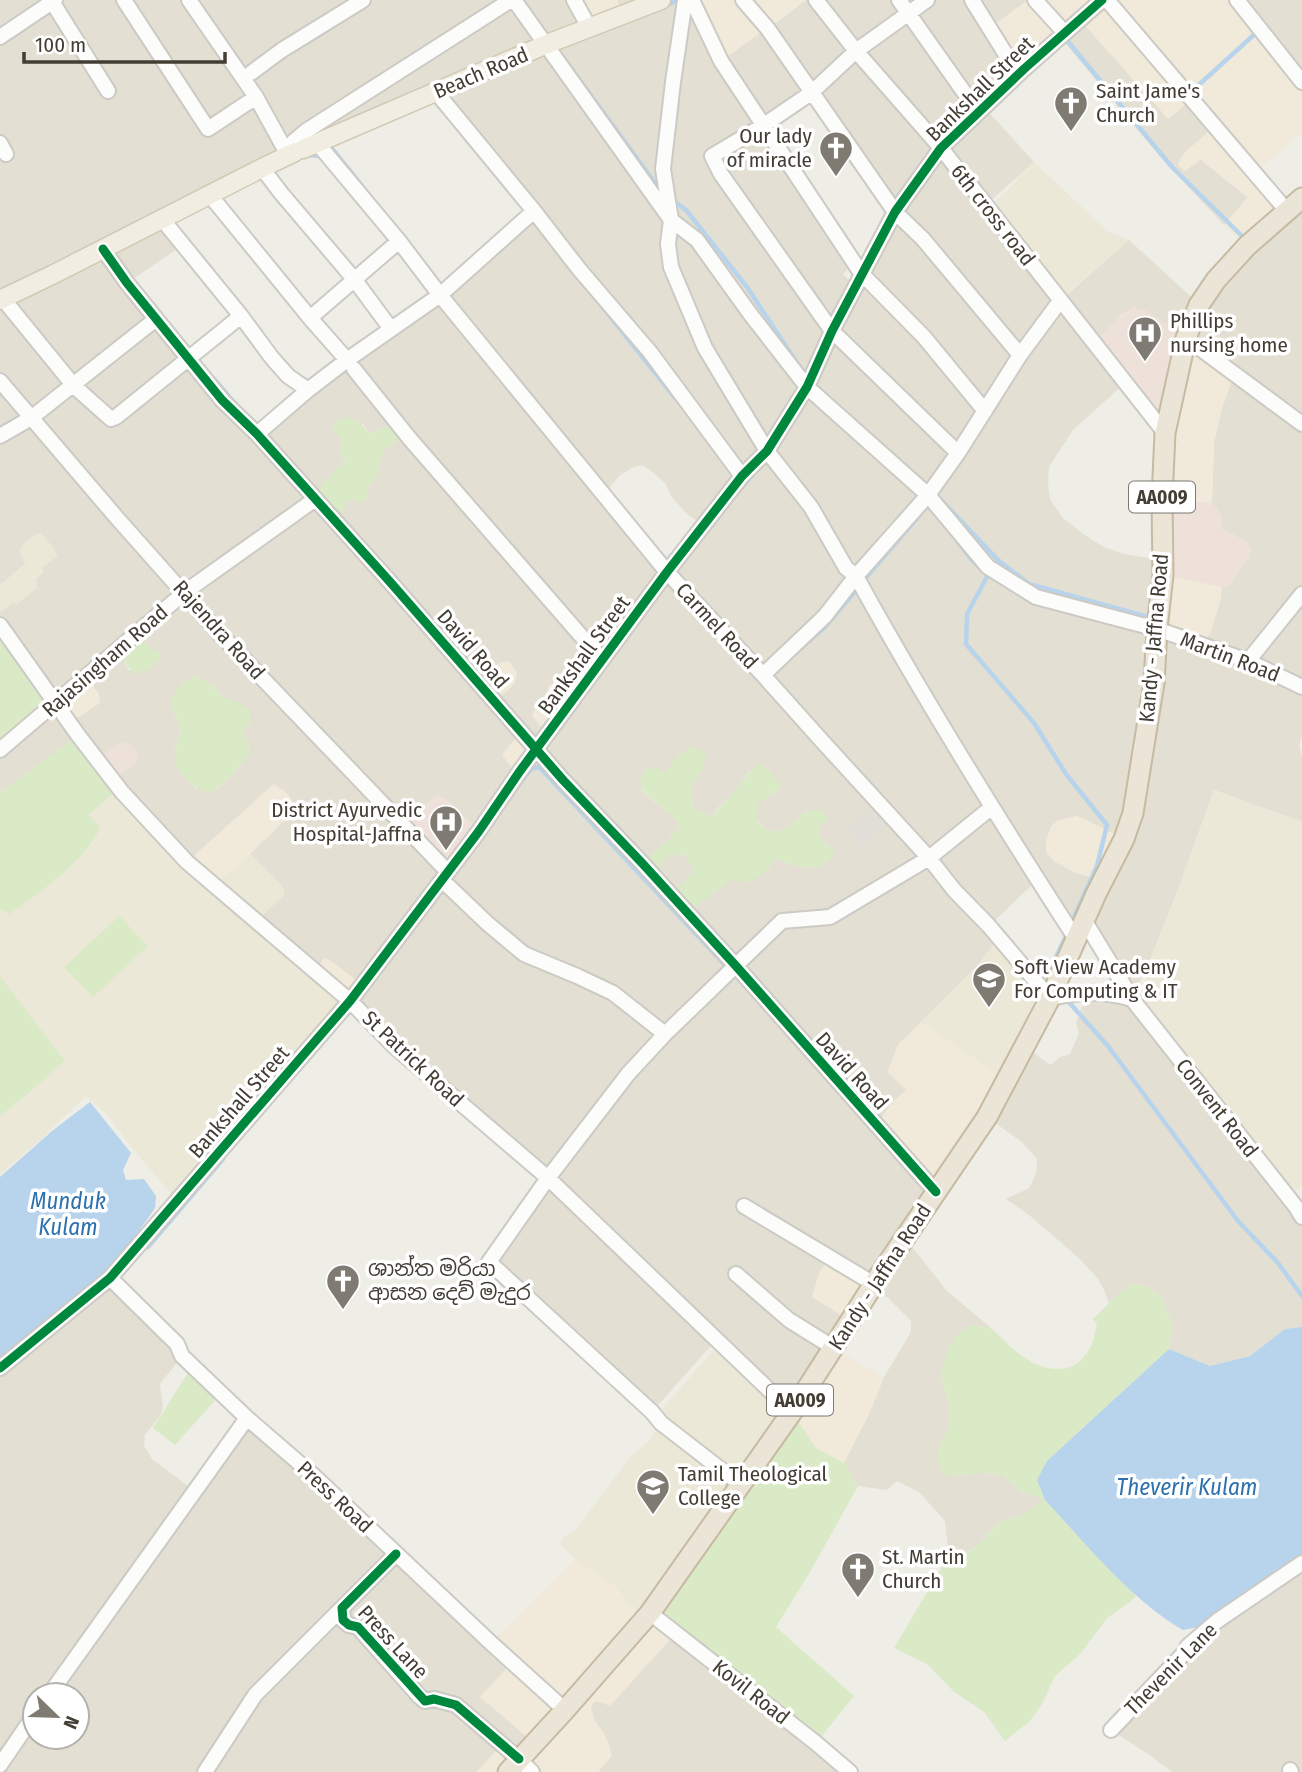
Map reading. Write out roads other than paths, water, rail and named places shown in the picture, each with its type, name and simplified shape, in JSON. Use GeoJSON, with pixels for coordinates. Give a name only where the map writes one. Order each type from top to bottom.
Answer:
{"type":"FeatureCollection","features":[{"type":"Feature","properties":{"kind":"highway","name":"Kandy - Jaffna Road"},"geometry":{"type":"LineString","coordinates":[[519,1768],[565,1710],[650,1613],[792,1412],[874,1283],[987,1117],[1054,990],[1084,920],[1124,839],[1133,813],[1154,683],[1163,575],[1165,433],[1186,338],[1199,305],[1216,280],[1248,246],[1295,204]]}},
{"type":"Feature","properties":{"kind":"main road","name":"Beach Road"},"geometry":{"type":"LineString","coordinates":[[4,303],[209,194],[301,150],[547,44],[661,0]]}},
{"type":"Feature","properties":{"kind":"street"},"geometry":{"type":"LineString","coordinates":[[124,0],[208,129],[256,97]]}},
{"type":"Feature","properties":{"kind":"street","name":"Carmel Road"},"geometry":{"type":"LineString","coordinates":[[190,0],[256,97],[301,150],[399,241],[440,295],[667,572],[764,675],[929,858],[954,890],[1054,990]]}},
{"type":"Feature","properties":{"kind":"street"},"geometry":{"type":"LineString","coordinates":[[251,73],[282,50],[363,0]]}},
{"type":"Feature","properties":{"kind":"street"},"geometry":{"type":"LineString","coordinates":[[301,150],[293,142],[306,131],[512,0]]}},
{"type":"Feature","properties":{"kind":"street","name":"Martin Road"},"geometry":{"type":"LineString","coordinates":[[512,0],[547,44],[671,220],[697,240],[807,387],[928,495],[988,567],[1036,597],[1157,629],[1248,661],[1302,687]]}},
{"type":"Feature","properties":{"kind":"street"},"geometry":{"type":"LineString","coordinates":[[574,0],[589,27]]}},
{"type":"Feature","properties":{"kind":"street"},"geometry":{"type":"LineString","coordinates":[[685,0],[663,169],[671,220],[668,244],[671,267],[705,348],[767,451],[811,507],[846,568],[856,576],[902,660],[1076,939]]}},
{"type":"Feature","properties":{"kind":"street"},"geometry":{"type":"LineString","coordinates":[[692,0],[721,61],[861,273],[924,337],[985,411]]}},
{"type":"Feature","properties":{"kind":"street"},"geometry":{"type":"LineString","coordinates":[[743,0],[768,29],[895,212],[923,239],[1020,355]]}},
{"type":"Feature","properties":{"kind":"street","name":"6th cross road"},"geometry":{"type":"LineString","coordinates":[[816,0],[856,51],[941,148],[1165,433]]}},
{"type":"Feature","properties":{"kind":"street"},"geometry":{"type":"LineString","coordinates":[[899,0],[978,112]]}},
{"type":"Feature","properties":{"kind":"street"},"geometry":{"type":"LineString","coordinates":[[927,0],[856,51],[811,93],[712,156],[721,174],[832,331],[958,453]]}},
{"type":"Feature","properties":{"kind":"street"},"geometry":{"type":"LineString","coordinates":[[972,0],[1018,74]]}},
{"type":"Feature","properties":{"kind":"street"},"geometry":{"type":"LineString","coordinates":[[1035,0],[1065,33]]}},
{"type":"Feature","properties":{"kind":"street"},"geometry":{"type":"LineString","coordinates":[[1104,0],[1295,204]]}},
{"type":"Feature","properties":{"kind":"street","name":"Bankshall Street"},"geometry":{"type":"LineString","coordinates":[[0,1368],[110,1278],[350,1001],[445,876],[667,572],[742,476],[767,451],[807,387],[861,273],[895,212],[941,148],[1018,74],[1104,0]]}},
{"type":"Feature","properties":{"kind":"street"},"geometry":{"type":"LineString","coordinates":[[1237,0],[1302,82]]}},
{"type":"Feature","properties":{"kind":"street"},"geometry":{"type":"LineString","coordinates":[[0,37],[53,1],[108,91]]}},
{"type":"Feature","properties":{"kind":"street"},"geometry":{"type":"LineString","coordinates":[[436,92],[579,270],[659,364],[742,476]]}},
{"type":"Feature","properties":{"kind":"street"},"geometry":{"type":"LineString","coordinates":[[262,168],[354,279],[391,329]]}},
{"type":"Feature","properties":{"kind":"street"},"geometry":{"type":"LineString","coordinates":[[209,194],[410,439],[602,660]]}},
{"type":"Feature","properties":{"kind":"street"},"geometry":{"type":"LineString","coordinates":[[257,434],[308,390],[351,364],[391,329],[440,295],[534,211]]}},
{"type":"Feature","properties":{"kind":"street"},"geometry":{"type":"LineString","coordinates":[[162,219],[272,358],[288,376],[308,390]]}},
{"type":"Feature","properties":{"kind":"street"},"geometry":{"type":"LineString","coordinates":[[310,318],[399,241]]}},
{"type":"Feature","properties":{"kind":"street","name":"David Road"},"geometry":{"type":"LineString","coordinates":[[103,249],[127,284],[222,400],[257,434],[400,592],[563,780],[736,966],[936,1192]]}},
{"type":"Feature","properties":{"kind":"street"},"geometry":{"type":"LineString","coordinates":[[764,675],[825,616],[856,576],[928,495],[1020,355],[1060,301]]}},
{"type":"Feature","properties":{"kind":"street"},"geometry":{"type":"LineString","coordinates":[[4,303],[74,386],[111,419],[241,316]]}},
{"type":"Feature","properties":{"kind":"street"},"geometry":{"type":"LineString","coordinates":[[0,436],[31,418],[74,386],[156,319]]}},
{"type":"Feature","properties":{"kind":"street"},"geometry":{"type":"LineString","coordinates":[[1186,338],[1302,424]]}},
{"type":"Feature","properties":{"kind":"street","name":"Rajendra Road"},"geometry":{"type":"LineString","coordinates":[[0,380],[219,633],[487,923],[524,954],[613,993],[665,1034]]}},
{"type":"Feature","properties":{"kind":"street","name":"Rajasingham Road"},"geometry":{"type":"LineString","coordinates":[[0,750],[185,593],[314,500]]}},
{"type":"Feature","properties":{"kind":"street"},"geometry":{"type":"LineString","coordinates":[[1248,661],[1302,594]]}},
{"type":"Feature","properties":{"kind":"street","name":"St Patrick Road"},"geometry":{"type":"LineString","coordinates":[[0,625],[55,704],[122,792],[187,862],[350,1001],[395,1047],[548,1178],[792,1412]]}},
{"type":"Feature","properties":{"kind":"street"},"geometry":{"type":"LineString","coordinates":[[741,1485],[661,1423],[489,1262],[548,1178],[628,1074],[665,1034],[782,921],[830,917],[929,858],[992,807]]}},
{"type":"Feature","properties":{"kind":"street","name":"Convent Road"},"geometry":{"type":"LineString","coordinates":[[1084,920],[1132,999],[1300,1209]]}},
{"type":"Feature","properties":{"kind":"street"},"geometry":{"type":"LineString","coordinates":[[1054,990],[1111,993],[1132,999]]}},
{"type":"Feature","properties":{"kind":"street"},"geometry":{"type":"LineString","coordinates":[[744,1206],[874,1283]]}},
{"type":"Feature","properties":{"kind":"street"},"geometry":{"type":"LineString","coordinates":[[736,1274],[789,1320],[834,1348]]}},
{"type":"Feature","properties":{"kind":"street","name":"Press Road"},"geometry":{"type":"LineString","coordinates":[[110,1278],[177,1344],[182,1356],[247,1418],[313,1475],[565,1710]]}},
{"type":"Feature","properties":{"kind":"street"},"geometry":{"type":"LineString","coordinates":[[59,1681],[247,1418]]}},
{"type":"Feature","properties":{"kind":"street","name":"Press Lane"},"geometry":{"type":"LineString","coordinates":[[396,1554],[342,1608],[343,1620],[358,1627],[425,1701],[434,1699],[456,1705],[519,1768]]}},
{"type":"Feature","properties":{"kind":"street","name":"Thevenir Lane"},"geometry":{"type":"LineString","coordinates":[[1111,1730],[1188,1646],[1217,1621],[1302,1563]]}},
{"type":"Feature","properties":{"kind":"street"},"geometry":{"type":"LineString","coordinates":[[205,1772],[255,1695],[342,1608]]}},
{"type":"Feature","properties":{"kind":"street","name":"Kovil Road"},"geometry":{"type":"LineString","coordinates":[[650,1613],[850,1772]]}},
{"type":"Feature","properties":{"kind":"street"},"geometry":{"type":"LineString","coordinates":[[0,1765],[6,1741],[21,1727]]}},
{"type":"Feature","properties":{"kind":"water","name":"Munduk Kulam"},"geometry":{"type":"Polygon","coordinates":[[[90,1102],[131,1153],[123,1170],[126,1180],[144,1179],[156,1196],[155,1208],[109,1274],[0,1362],[0,1177],[90,1102]]]}},
{"type":"Feature","properties":{"kind":"water","name":"Theverir Kulam"},"geometry":{"type":"Polygon","coordinates":[[[1302,1327],[1302,1558],[1199,1627],[1183,1630],[1145,1603],[1110,1570],[1045,1500],[1037,1480],[1047,1461],[1169,1349],[1210,1366],[1250,1356],[1285,1329],[1302,1327]]]}},
{"type":"Feature","properties":{"kind":"waterway"},"geometry":{"type":"LineString","coordinates":[[663,7],[678,0]]}},
{"type":"Feature","properties":{"kind":"waterway"},"geometry":{"type":"LineString","coordinates":[[1191,92],[1257,32]]}},
{"type":"Feature","properties":{"kind":"waterway"},"geometry":{"type":"LineString","coordinates":[[1065,38],[1172,167],[1246,240]]}},
{"type":"Feature","properties":{"kind":"waterway"},"geometry":{"type":"LineString","coordinates":[[565,60],[661,191]]}},
{"type":"Feature","properties":{"kind":"waterway"},"geometry":{"type":"LineString","coordinates":[[330,146],[362,186]]}},
{"type":"Feature","properties":{"kind":"waterway"},"geometry":{"type":"LineString","coordinates":[[305,155],[323,158]]}},
{"type":"Feature","properties":{"kind":"waterway"},"geometry":{"type":"LineString","coordinates":[[671,199],[686,210],[747,287],[801,369]]}},
{"type":"Feature","properties":{"kind":"waterway"},"geometry":{"type":"LineString","coordinates":[[601,305],[676,399]]}},
{"type":"Feature","properties":{"kind":"waterway"},"geometry":{"type":"LineString","coordinates":[[214,379],[238,407]]}},
{"type":"Feature","properties":{"kind":"waterway"},"geometry":{"type":"LineString","coordinates":[[737,493],[754,473]]}},
{"type":"Feature","properties":{"kind":"waterway"},"geometry":{"type":"LineString","coordinates":[[942,501],[998,560],[967,614],[966,644],[1034,723],[1066,774],[1107,825],[1097,866],[1071,924]]}},
{"type":"Feature","properties":{"kind":"waterway"},"geometry":{"type":"LineString","coordinates":[[863,581],[919,516]]}},
{"type":"Feature","properties":{"kind":"waterway"},"geometry":{"type":"LineString","coordinates":[[958,542],[982,570]]}},
{"type":"Feature","properties":{"kind":"waterway"},"geometry":{"type":"LineString","coordinates":[[998,560],[1029,584],[1148,617]]}},
{"type":"Feature","properties":{"kind":"waterway"},"geometry":{"type":"LineString","coordinates":[[801,648],[825,627],[858,588]]}},
{"type":"Feature","properties":{"kind":"waterway"},"geometry":{"type":"LineString","coordinates":[[518,786],[531,769],[539,767],[724,964]]}},
{"type":"Feature","properties":{"kind":"waterway"},"geometry":{"type":"LineString","coordinates":[[1052,972],[1068,932]]}},
{"type":"Feature","properties":{"kind":"waterway"},"geometry":{"type":"LineString","coordinates":[[1066,999],[1108,1046],[1238,1221],[1278,1263],[1302,1296]]}},
{"type":"Feature","properties":{"kind":"waterway"},"geometry":{"type":"LineString","coordinates":[[148,1247],[223,1159]]}},
{"type":"Feature","properties":{"kind":"place","name":"Saint Jame's Church"},"geometry":{"type":"Point","coordinates":[1071,133]}},
{"type":"Feature","properties":{"kind":"place","name":"Our lady of miracle"},"geometry":{"type":"Point","coordinates":[836,178]}},
{"type":"Feature","properties":{"kind":"place","name":"Phillips nursing home"},"geometry":{"type":"Point","coordinates":[1145,363]}},
{"type":"Feature","properties":{"kind":"place","name":"District Ayurvedic Hospital-Jaffna"},"geometry":{"type":"Point","coordinates":[446,852]}},
{"type":"Feature","properties":{"kind":"place","name":"Soft View Academy For Computing & IT"},"geometry":{"type":"Point","coordinates":[989,1009]}},
{"type":"Feature","properties":{"kind":"place","name":"ශාන්ත මරියා ආසන දෙව් මැදුර"},"geometry":{"type":"Point","coordinates":[343,1311]}},
{"type":"Feature","properties":{"kind":"place","name":"Tamil Theological College"},"geometry":{"type":"Point","coordinates":[653,1516]}},
{"type":"Feature","properties":{"kind":"place","name":"St. Martin Church"},"geometry":{"type":"Point","coordinates":[858,1599]}}]}
